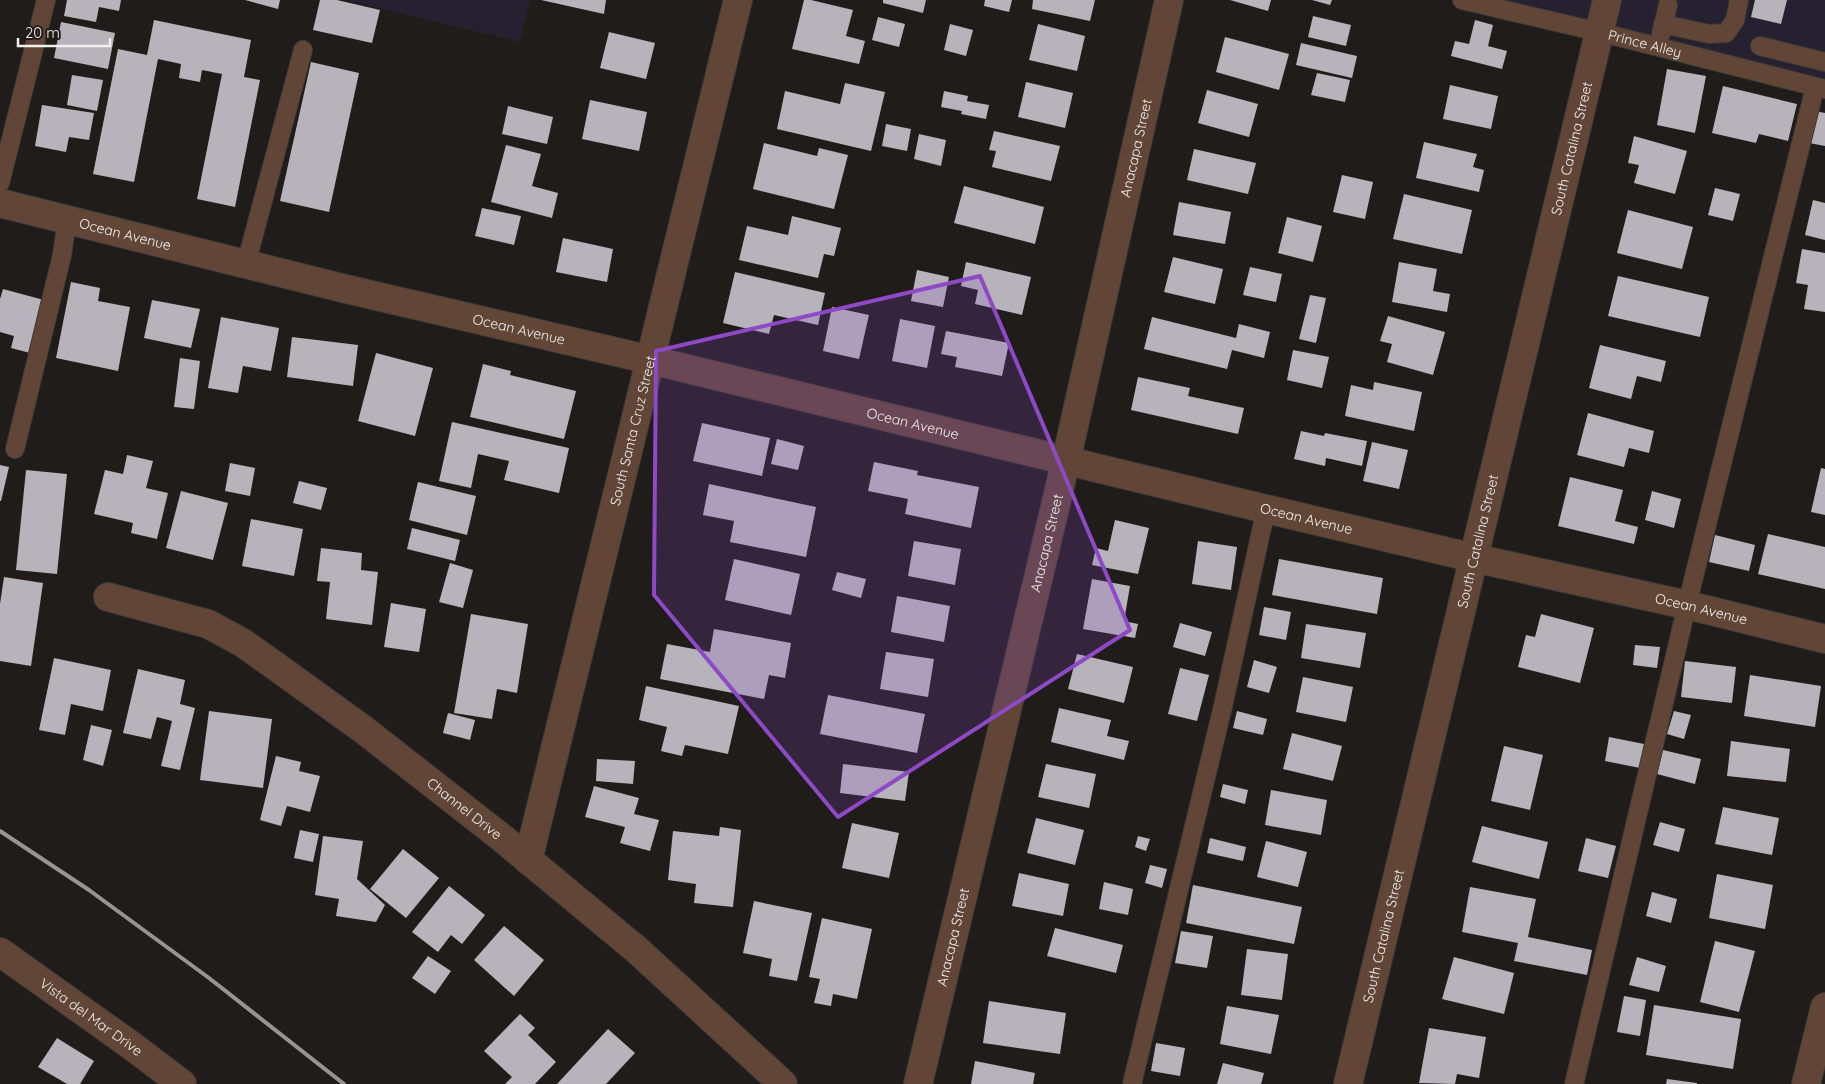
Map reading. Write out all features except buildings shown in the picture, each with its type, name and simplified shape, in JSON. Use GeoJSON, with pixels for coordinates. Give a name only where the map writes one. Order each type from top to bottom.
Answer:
{"type":"FeatureCollection","features":[{"type":"Feature","properties":{"kind":"street","name":"South Santa Cruz Street"},"geometry":{"type":"LineString","coordinates":[[528,860],[738,0]]}},
{"type":"Feature","properties":{"kind":"street","name":"Anacapa Street"},"geometry":{"type":"LineString","coordinates":[[918,1084],[1066,461],[1169,0]]}},
{"type":"Feature","properties":{"kind":"street","name":"South Catalina Street"},"geometry":{"type":"LineString","coordinates":[[1348,1084],[1607,0]]}},
{"type":"Feature","properties":{"kind":"street","name":"Ocean Avenue"},"geometry":{"type":"LineString","coordinates":[[0,204],[1266,509],[1474,558],[1687,604],[1825,639]]}},
{"type":"Feature","properties":{"kind":"street","name":"Channel Drive"},"geometry":{"type":"LineString","coordinates":[[108,597],[208,624],[243,643],[364,730],[528,860],[637,950],[783,1084]]}},
{"type":"Feature","properties":{"kind":"street","name":"Vista del Mar Drive"},"geometry":{"type":"LineString","coordinates":[[0,952],[182,1084]]}},
{"type":"Feature","properties":{"kind":"street"},"geometry":{"type":"LineString","coordinates":[[1806,1084],[1825,1007]]}},
{"type":"Feature","properties":{"kind":"lane"},"geometry":{"type":"LineString","coordinates":[[0,183],[46,0]]}},
{"type":"Feature","properties":{"kind":"lane","name":"Prince Alley"},"geometry":{"type":"LineString","coordinates":[[1462,0],[1599,32],[1820,88]]}},
{"type":"Feature","properties":{"kind":"lane"},"geometry":{"type":"LineString","coordinates":[[1663,24],[1709,34],[1726,33],[1734,20],[1739,0]]}},
{"type":"Feature","properties":{"kind":"lane"},"geometry":{"type":"LineString","coordinates":[[1658,47],[1668,5]]}},
{"type":"Feature","properties":{"kind":"lane"},"geometry":{"type":"LineString","coordinates":[[1760,46],[1825,62]]}},
{"type":"Feature","properties":{"kind":"lane"},"geometry":{"type":"LineString","coordinates":[[246,264],[303,50]]}},
{"type":"Feature","properties":{"kind":"lane"},"geometry":{"type":"LineString","coordinates":[[1574,1084],[1687,604],[1820,88]]}},
{"type":"Feature","properties":{"kind":"lane"},"geometry":{"type":"LineString","coordinates":[[15,449],[62,255],[67,220]]}},
{"type":"Feature","properties":{"kind":"lane"},"geometry":{"type":"LineString","coordinates":[[1132,1084],[1223,706],[1266,509]]}},
{"type":"Feature","properties":{"kind":"highlighted area"},"geometry":{"type":"Polygon","coordinates":[[[980,276],[1130,630],[838,817],[654,595],[656,351],[980,276]]]}},
{"type":"Feature","properties":{"kind":"shaded area"},"geometry":{"type":"Polygon","coordinates":[[[346,0],[530,0],[520,42],[346,0]]]}},
{"type":"Feature","properties":{"kind":"shaded area"},"geometry":{"type":"Polygon","coordinates":[[[1462,0],[1825,0],[1825,89],[1462,0]]]}},
{"type":"Feature","properties":{"kind":"railway"},"geometry":{"type":"LineString","coordinates":[[0,831],[89,890],[209,978],[344,1084]]}}]}
